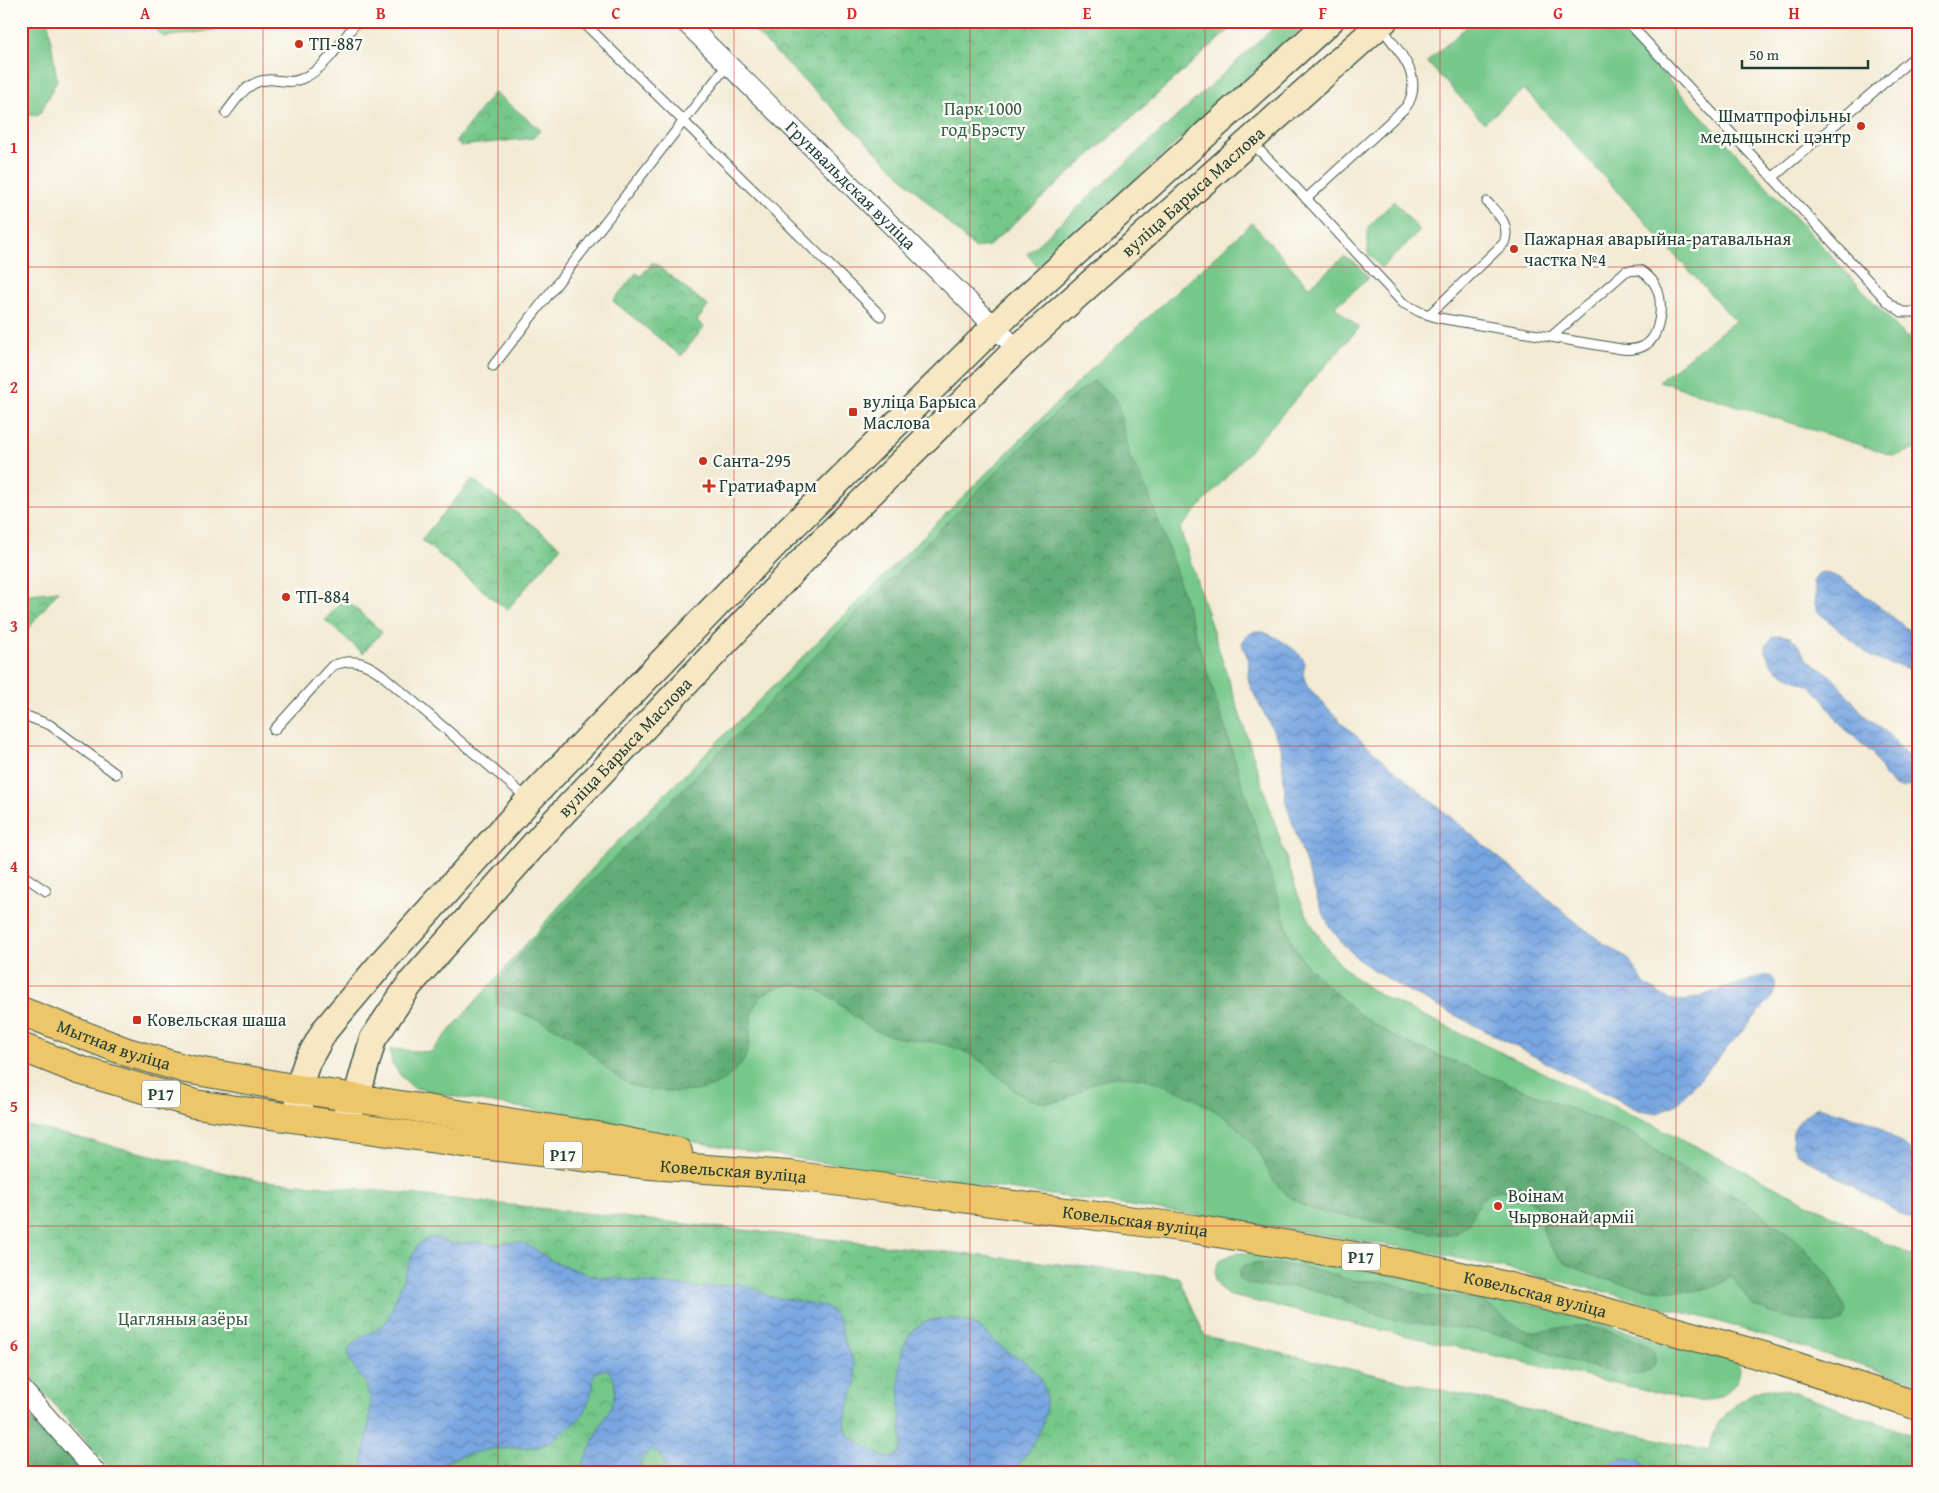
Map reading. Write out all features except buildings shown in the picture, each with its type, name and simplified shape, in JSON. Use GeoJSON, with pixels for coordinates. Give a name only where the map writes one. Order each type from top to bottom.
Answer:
{"type":"FeatureCollection","features":[{"type":"Feature","properties":{"kind":"highway","name":"Мытная вуліца"},"geometry":{"type":"LineString","coordinates":[[21,1011],[86,1037],[178,1067],[356,1098]]}},
{"type":"Feature","properties":{"kind":"highway","name":"Мытная вуліца"},"geometry":{"type":"LineString","coordinates":[[21,1047],[79,1070],[195,1104],[337,1125]]}},
{"type":"Feature","properties":{"kind":"highway","name":"Р17"},"geometry":{"type":"LineString","coordinates":[[356,1098],[597,1136],[789,1176]]}},
{"type":"Feature","properties":{"kind":"highway","name":"Ковельская вуліца"},"geometry":{"type":"LineString","coordinates":[[337,1125],[457,1142],[650,1165],[789,1176],[1194,1229],[1438,1272],[1494,1283],[1701,1338],[1767,1357],[1918,1406]]}},
{"type":"Feature","properties":{"kind":"main road","name":"вуліца Барыса Маслова"},"geometry":{"type":"LineString","coordinates":[[305,1120],[299,1106],[298,1089],[307,1062],[325,1030],[387,957],[529,800],[781,538],[994,327],[1330,21]]}},
{"type":"Feature","properties":{"kind":"main road","name":"вуліца Барыса Маслова"},"geometry":{"type":"LineString","coordinates":[[337,1125],[348,1114],[356,1098],[371,1043],[410,984],[555,821],[805,558],[1017,350],[1382,23]]}},
{"type":"Feature","properties":{"kind":"street","name":"Грунвальдская вуліца"},"geometry":{"type":"LineString","coordinates":[[684,21],[1017,350]]}},
{"type":"Feature","properties":{"kind":"street"},"geometry":{"type":"LineString","coordinates":[[23,1394],[96,1472]]}},
{"type":"Feature","properties":{"kind":"lane"},"geometry":{"type":"LineString","coordinates":[[226,113],[244,89],[258,81],[267,79],[292,81],[309,75],[331,55],[357,21]]}},
{"type":"Feature","properties":{"kind":"lane"},"geometry":{"type":"LineString","coordinates":[[582,21],[881,316]]}},
{"type":"Feature","properties":{"kind":"lane"},"geometry":{"type":"LineString","coordinates":[[1627,21],[1889,303],[1902,312],[1918,312]]}},
{"type":"Feature","properties":{"kind":"lane"},"geometry":{"type":"LineString","coordinates":[[1306,199],[1406,106],[1413,95],[1414,81],[1409,66],[1382,23]]}},
{"type":"Feature","properties":{"kind":"lane"},"geometry":{"type":"LineString","coordinates":[[1772,178],[1918,54]]}},
{"type":"Feature","properties":{"kind":"lane"},"geometry":{"type":"LineString","coordinates":[[493,366],[728,64]]}},
{"type":"Feature","properties":{"kind":"lane"},"geometry":{"type":"LineString","coordinates":[[1250,141],[1403,303],[1429,315],[1550,337],[1620,349],[1640,348],[1653,338],[1656,328],[1660,305],[1657,290],[1650,278],[1640,270],[1626,271],[1550,337]]}},
{"type":"Feature","properties":{"kind":"lane"},"geometry":{"type":"LineString","coordinates":[[1429,315],[1504,243],[1507,232],[1504,222],[1488,202]]}},
{"type":"Feature","properties":{"kind":"lane"},"geometry":{"type":"LineString","coordinates":[[274,730],[332,666],[342,662],[362,662],[381,674],[529,800]]}},
{"type":"Feature","properties":{"kind":"lane"},"geometry":{"type":"LineString","coordinates":[[21,714],[50,725],[116,774]]}},
{"type":"Feature","properties":{"kind":"lane"},"geometry":{"type":"LineString","coordinates":[[21,874],[46,891]]}},
{"type":"Feature","properties":{"kind":"green space"},"geometry":{"type":"Polygon","coordinates":[[[21,21],[48,21],[57,80],[40,114],[21,117],[21,21]]]}},
{"type":"Feature","properties":{"kind":"green space"},"geometry":{"type":"Polygon","coordinates":[[[164,21],[244,21],[242,26],[164,37],[156,31],[164,21]]]}},
{"type":"Feature","properties":{"kind":"green space","name":"Парк 1000 год Брэсту"},"geometry":{"type":"Polygon","coordinates":[[[744,21],[1239,21],[989,246],[974,248],[744,21]]]}},
{"type":"Feature","properties":{"kind":"green space"},"geometry":{"type":"Polygon","coordinates":[[[1281,21],[1310,21],[1039,268],[1027,254],[1281,21]]]}},
{"type":"Feature","properties":{"kind":"green space"},"geometry":{"type":"Polygon","coordinates":[[[1473,21],[1614,21],[1907,338],[1918,328],[1918,448],[1895,456],[1659,381],[1735,321],[1524,89],[1484,123],[1427,62],[1473,21]]]}},
{"type":"Feature","properties":{"kind":"green space"},"geometry":{"type":"Polygon","coordinates":[[[494,92],[541,130],[533,138],[460,146],[456,141],[494,92]]]}},
{"type":"Feature","properties":{"kind":"green space"},"geometry":{"type":"Polygon","coordinates":[[[1394,201],[1420,231],[1381,268],[1368,253],[1368,227],[1394,201]]]}},
{"type":"Feature","properties":{"kind":"green space"},"geometry":{"type":"Polygon","coordinates":[[[1252,223],[1309,287],[1344,257],[1354,261],[1369,278],[1335,307],[1359,328],[1180,529],[1298,895],[1320,939],[1339,963],[1378,994],[1672,1134],[1918,1259],[1918,1383],[1713,1320],[1590,1288],[1463,1259],[1394,1246],[1196,1215],[870,1170],[663,1137],[571,1116],[438,1094],[412,1087],[392,1064],[390,1049],[431,1052],[608,851],[1089,371],[1252,223]]]}},
{"type":"Feature","properties":{"kind":"green space"},"geometry":{"type":"Polygon","coordinates":[[[653,262],[708,306],[697,321],[704,327],[681,356],[613,301],[636,273],[641,276],[653,262]]]}},
{"type":"Feature","properties":{"kind":"green space"},"geometry":{"type":"Polygon","coordinates":[[[1094,381],[1117,400],[1129,456],[1147,490],[1170,553],[1284,918],[1293,945],[1306,964],[1327,986],[1363,1017],[1398,1039],[1628,1132],[1676,1164],[1743,1201],[1794,1238],[1831,1279],[1846,1310],[1842,1321],[1831,1325],[1781,1316],[1754,1306],[1730,1276],[1711,1288],[1697,1291],[1678,1291],[1635,1286],[1593,1275],[1576,1268],[1556,1254],[1545,1236],[1537,1207],[1522,1195],[1509,1191],[1497,1191],[1488,1194],[1462,1229],[1453,1234],[1438,1234],[1317,1211],[1302,1205],[1281,1188],[1271,1177],[1263,1159],[1254,1146],[1235,1125],[1199,1101],[1174,1089],[1146,1079],[1117,1077],[1098,1081],[1057,1102],[1049,1103],[1033,1100],[1013,1089],[988,1067],[967,1053],[933,1042],[898,1037],[875,1030],[858,1020],[827,995],[809,987],[784,986],[765,994],[753,1010],[748,1050],[743,1062],[723,1081],[701,1090],[678,1092],[632,1085],[622,1080],[579,1042],[562,1031],[497,1004],[497,984],[536,937],[1067,401],[1094,381]]]}},
{"type":"Feature","properties":{"kind":"green space"},"geometry":{"type":"Polygon","coordinates":[[[472,479],[561,547],[507,610],[421,540],[472,479]]]}},
{"type":"Feature","properties":{"kind":"green space"},"geometry":{"type":"Polygon","coordinates":[[[58,591],[21,638],[21,595],[58,591]]]}},
{"type":"Feature","properties":{"kind":"green space"},"geometry":{"type":"Polygon","coordinates":[[[344,598],[382,632],[363,653],[325,620],[344,598]]]}},
{"type":"Feature","properties":{"kind":"green space","name":"Цагляныя азёры"},"geometry":{"type":"Polygon","coordinates":[[[21,1124],[255,1180],[380,1191],[1179,1277],[1205,1336],[1709,1451],[1721,1419],[1741,1400],[1761,1390],[1786,1390],[1918,1437],[1918,1472],[113,1472],[48,1397],[21,1372],[21,1124]]]}},
{"type":"Feature","properties":{"kind":"green space"},"geometry":{"type":"Polygon","coordinates":[[[1249,1253],[1399,1276],[1493,1294],[1736,1362],[1740,1367],[1739,1375],[1727,1392],[1699,1402],[1227,1295],[1216,1283],[1215,1271],[1219,1262],[1227,1256],[1249,1253]]]}},
{"type":"Feature","properties":{"kind":"green space"},"geometry":{"type":"Polygon","coordinates":[[[1253,1263],[1280,1264],[1326,1272],[1351,1280],[1390,1283],[1427,1296],[1472,1298],[1490,1306],[1522,1329],[1545,1331],[1583,1326],[1633,1339],[1650,1347],[1655,1356],[1655,1362],[1647,1372],[1632,1375],[1611,1372],[1587,1366],[1495,1333],[1407,1322],[1372,1312],[1311,1289],[1254,1285],[1239,1279],[1240,1270],[1245,1265],[1253,1263]]]}},
{"type":"Feature","properties":{"kind":"green space"},"geometry":{"type":"Polygon","coordinates":[[[21,1418],[30,1419],[48,1429],[65,1446],[85,1472],[24,1472],[21,1469],[21,1418]]]}},
{"type":"Feature","properties":{"kind":"water"},"geometry":{"type":"Polygon","coordinates":[[[1823,572],[1843,580],[1856,589],[1918,638],[1918,673],[1871,657],[1817,611],[1813,582],[1818,574],[1823,572]]]}},
{"type":"Feature","properties":{"kind":"water"},"geometry":{"type":"Polygon","coordinates":[[[1255,631],[1275,637],[1297,652],[1305,663],[1303,674],[1307,686],[1345,726],[1406,780],[1578,924],[1603,943],[1628,958],[1644,984],[1670,1000],[1685,1001],[1763,976],[1774,979],[1775,991],[1771,999],[1677,1104],[1658,1113],[1638,1110],[1397,985],[1359,960],[1344,945],[1330,927],[1320,906],[1286,803],[1281,746],[1250,686],[1248,677],[1249,661],[1242,644],[1246,636],[1255,631]]]}},
{"type":"Feature","properties":{"kind":"water"},"geometry":{"type":"Polygon","coordinates":[[[1780,635],[1790,637],[1795,641],[1807,659],[1832,677],[1866,717],[1887,733],[1905,754],[1918,761],[1917,783],[1902,788],[1895,786],[1885,777],[1873,754],[1840,724],[1820,695],[1810,686],[1778,671],[1766,653],[1766,646],[1772,637],[1780,635]]]}},
{"type":"Feature","properties":{"kind":"water"},"geometry":{"type":"Polygon","coordinates":[[[1818,1107],[1866,1120],[1879,1127],[1918,1156],[1918,1224],[1797,1154],[1793,1147],[1792,1139],[1796,1126],[1805,1115],[1818,1107]]]}},
{"type":"Feature","properties":{"kind":"water"},"geometry":{"type":"Polygon","coordinates":[[[430,1237],[452,1244],[471,1242],[522,1243],[552,1261],[592,1276],[700,1288],[738,1284],[753,1288],[768,1296],[828,1308],[839,1320],[843,1338],[854,1363],[856,1384],[844,1420],[848,1435],[883,1457],[890,1458],[896,1456],[902,1444],[900,1366],[904,1345],[910,1334],[918,1326],[928,1321],[949,1319],[971,1324],[987,1333],[1001,1347],[1032,1368],[1041,1381],[1045,1394],[1046,1408],[1043,1422],[1030,1449],[1012,1472],[881,1472],[850,1468],[834,1472],[666,1472],[661,1456],[653,1450],[644,1456],[638,1472],[579,1472],[614,1397],[615,1386],[613,1377],[607,1369],[596,1372],[585,1412],[575,1423],[550,1442],[539,1447],[491,1449],[468,1454],[447,1461],[431,1472],[362,1472],[370,1400],[366,1385],[349,1359],[349,1349],[356,1341],[384,1324],[388,1319],[412,1256],[419,1244],[430,1237]]]}},
{"type":"Feature","properties":{"kind":"water"},"geometry":{"type":"Polygon","coordinates":[[[1625,1458],[1639,1460],[1651,1472],[1595,1472],[1617,1460],[1625,1458]]]}},
{"type":"Feature","properties":{"kind":"place","name":"ТП-887"},"geometry":{"type":"Point","coordinates":[299,44]}},
{"type":"Feature","properties":{"kind":"place","name":"Шматпрофільны медыцынскі цэнтр"},"geometry":{"type":"Point","coordinates":[1861,126]}},
{"type":"Feature","properties":{"kind":"place","name":"Пажарная аварыйна-ратавальная частка №4"},"geometry":{"type":"Point","coordinates":[1514,249]}},
{"type":"Feature","properties":{"kind":"place","name":"вуліца Барыса Маслова"},"geometry":{"type":"Point","coordinates":[853,412]}},
{"type":"Feature","properties":{"kind":"place","name":"Санта-295"},"geometry":{"type":"Point","coordinates":[703,461]}},
{"type":"Feature","properties":{"kind":"place","name":"ГратиаФарм"},"geometry":{"type":"Point","coordinates":[709,486]}},
{"type":"Feature","properties":{"kind":"place","name":"ТП-884"},"geometry":{"type":"Point","coordinates":[286,597]}},
{"type":"Feature","properties":{"kind":"place","name":"Ковельская шаша"},"geometry":{"type":"Point","coordinates":[137,1020]}},
{"type":"Feature","properties":{"kind":"place","name":"Воінам Чырвонай арміі"},"geometry":{"type":"Point","coordinates":[1498,1206]}}]}
